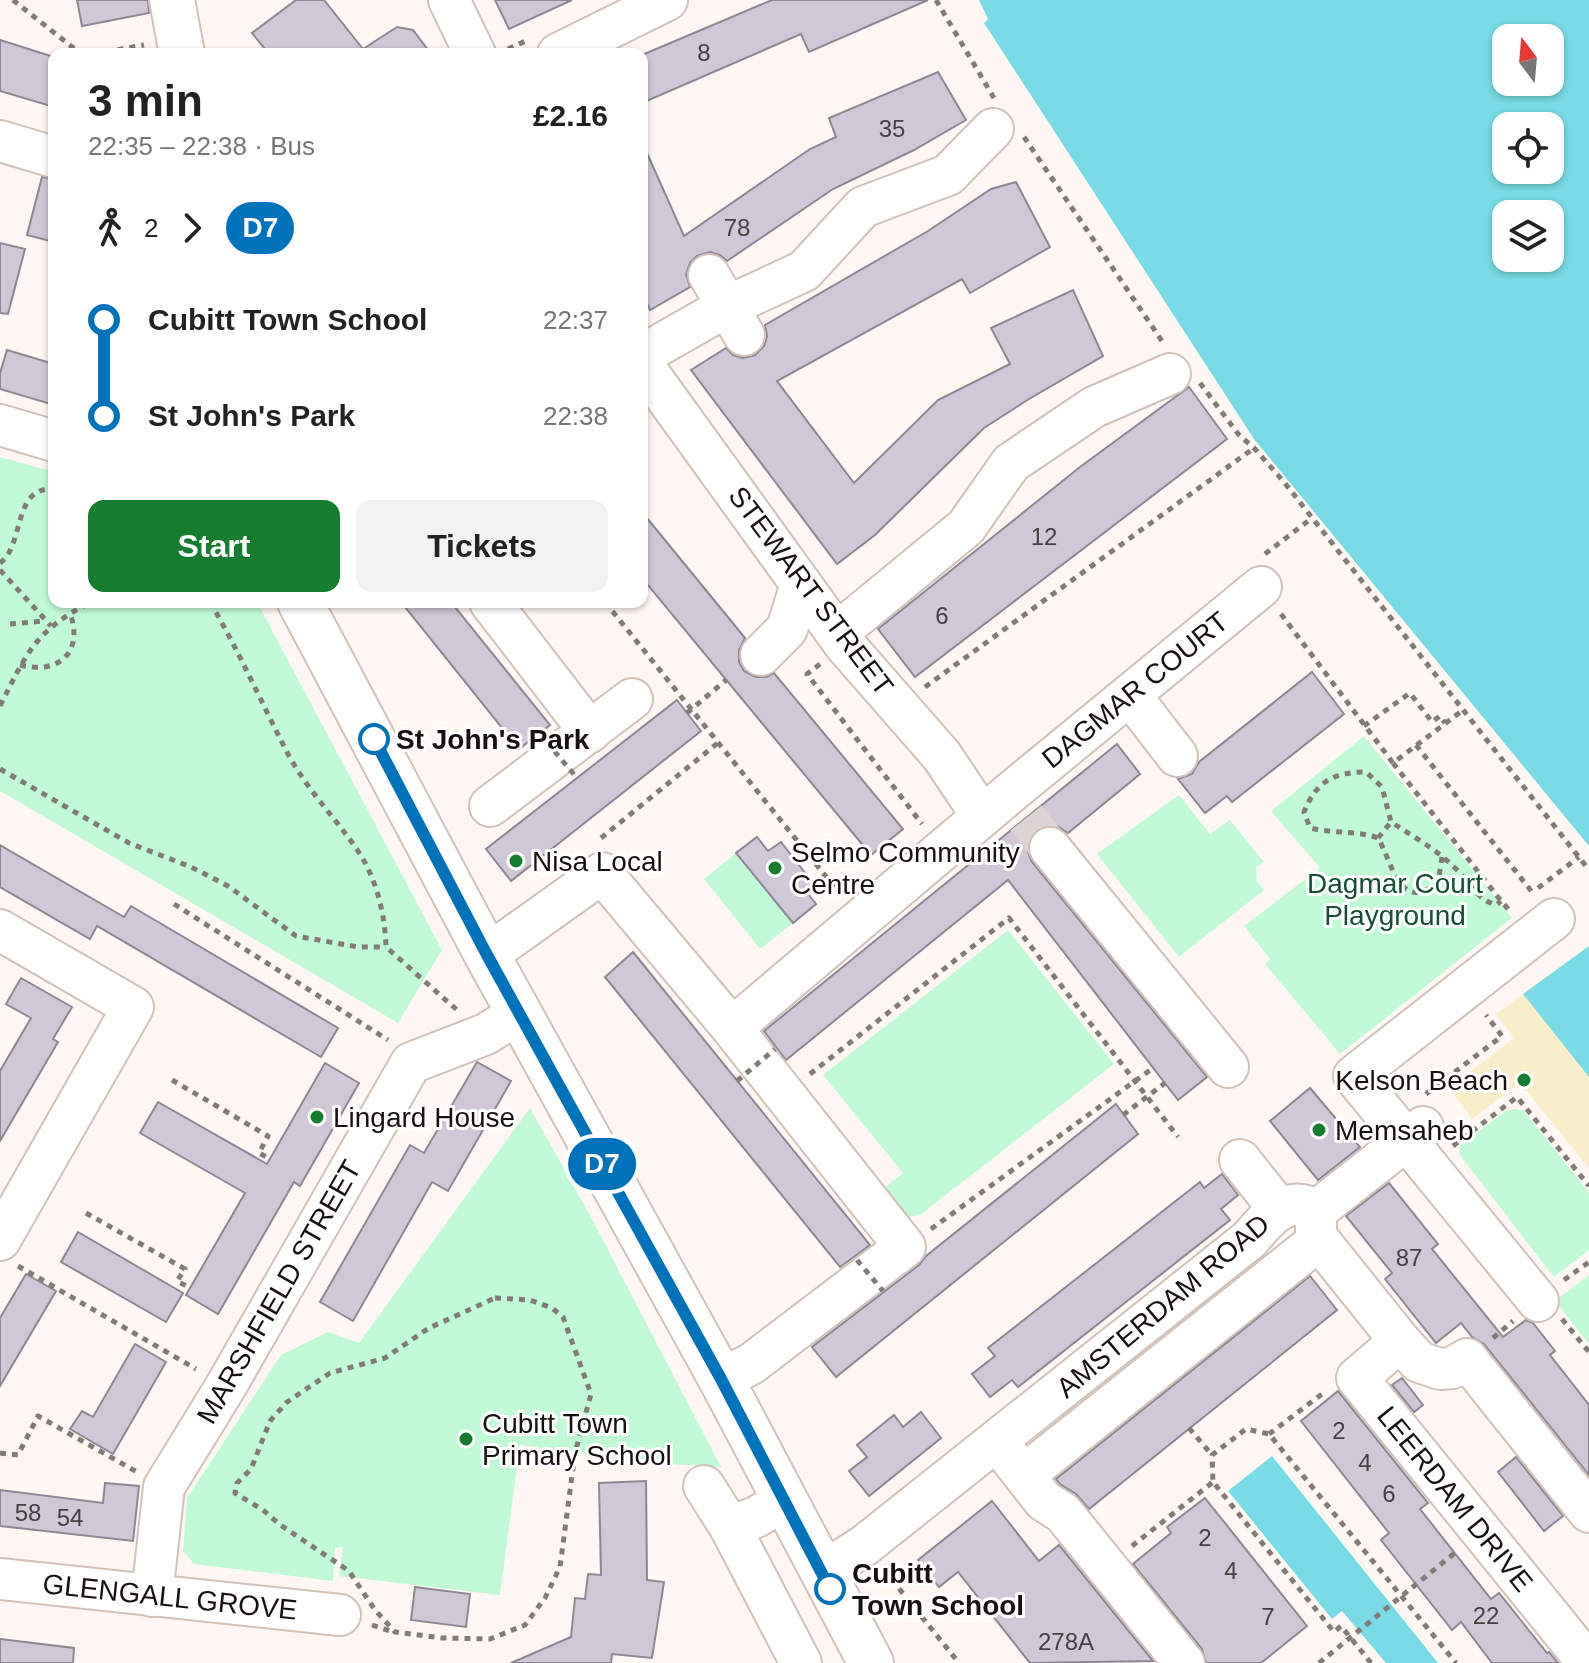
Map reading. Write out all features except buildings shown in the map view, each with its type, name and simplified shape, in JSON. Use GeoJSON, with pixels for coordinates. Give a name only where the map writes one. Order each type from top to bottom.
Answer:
{"type":"FeatureCollection","features":[{"type":"Feature","properties":{"kind":"main road"},"geometry":{"type":"LineString","coordinates":[[303,608],[487,955],[502,1023],[721,1379],[822,1573],[858,1659]]}},
{"type":"Feature","properties":{"kind":"street"},"geometry":{"type":"LineString","coordinates":[[449,0],[472,48]]}},
{"type":"Feature","properties":{"kind":"street"},"geometry":{"type":"LineString","coordinates":[[570,48],[667,0]]}},
{"type":"Feature","properties":{"kind":"street"},"geometry":{"type":"LineString","coordinates":[[648,352],[727,306],[804,271],[863,207],[948,175],[993,129]]}},
{"type":"Feature","properties":{"kind":"street"},"geometry":{"type":"LineString","coordinates":[[0,141],[48,155]]}},
{"type":"Feature","properties":{"kind":"street","name":"STEWART STREET"},"geometry":{"type":"LineString","coordinates":[[648,372],[841,639],[898,706],[952,749],[1017,818],[1228,1067]]}},
{"type":"Feature","properties":{"kind":"street"},"geometry":{"type":"LineString","coordinates":[[841,639],[966,527],[1011,463],[1094,407],[1170,374]]}},
{"type":"Feature","properties":{"kind":"street"},"geometry":{"type":"LineString","coordinates":[[0,425],[48,439]]}},
{"type":"Feature","properties":{"kind":"street"},"geometry":{"type":"LineString","coordinates":[[761,655],[787,629],[801,584]]}},
{"type":"Feature","properties":{"kind":"street","name":"DAGMAR COURT"},"geometry":{"type":"LineString","coordinates":[[732,1028],[942,850],[1017,818],[1130,695],[1261,587]]}},
{"type":"Feature","properties":{"kind":"street"},"geometry":{"type":"LineString","coordinates":[[496,608],[590,732]]}},
{"type":"Feature","properties":{"kind":"street"},"geometry":{"type":"LineString","coordinates":[[1130,695],[1177,756]]}},
{"type":"Feature","properties":{"kind":"street"},"geometry":{"type":"LineString","coordinates":[[490,806],[632,699]]}},
{"type":"Feature","properties":{"kind":"street"},"geometry":{"type":"LineString","coordinates":[[487,955],[602,873],[732,1028],[905,1247],[751,1364],[721,1379]]}},
{"type":"Feature","properties":{"kind":"street"},"geometry":{"type":"LineString","coordinates":[[1543,906],[1354,1076],[1416,1133],[1546,1304]]}},
{"type":"Feature","properties":{"kind":"street"},"geometry":{"type":"LineString","coordinates":[[0,930],[133,1007],[15,1180],[7,1252]]}},
{"type":"Feature","properties":{"kind":"street"},"geometry":{"type":"LineString","coordinates":[[419,1060],[502,1023]]}},
{"type":"Feature","properties":{"kind":"street","name":"MARSHFIELD STREET"},"geometry":{"type":"LineString","coordinates":[[152,1596],[164,1487],[226,1386],[411,1063],[419,1060]]}},
{"type":"Feature","properties":{"kind":"street"},"geometry":{"type":"LineString","coordinates":[[1024,1475],[1305,1220],[1416,1133]]}},
{"type":"Feature","properties":{"kind":"street"},"geometry":{"type":"LineString","coordinates":[[1240,1160],[1305,1220],[1419,1362],[1440,1369],[1452,1368],[1467,1359],[1589,1512]]}},
{"type":"Feature","properties":{"kind":"street","name":"AMSTERDAM ROAD"},"geometry":{"type":"LineString","coordinates":[[822,1573],[865,1545],[997,1441],[1250,1239],[1263,1222],[1305,1220]]}},
{"type":"Feature","properties":{"kind":"street","name":"LEERDAM DRIVE"},"geometry":{"type":"LineString","coordinates":[[1400,1341],[1357,1378],[1588,1663]]}},
{"type":"Feature","properties":{"kind":"street"},"geometry":{"type":"LineString","coordinates":[[997,1441],[1044,1501],[1063,1513],[1184,1663]]}},
{"type":"Feature","properties":{"kind":"street"},"geometry":{"type":"LineString","coordinates":[[704,1486],[730,1527],[801,1663]]}},
{"type":"Feature","properties":{"kind":"street"},"geometry":{"type":"LineString","coordinates":[[730,1527],[784,1501]]}},
{"type":"Feature","properties":{"kind":"street","name":"GLENGALL GROVE"},"geometry":{"type":"LineString","coordinates":[[0,1579],[340,1615]]}},
{"type":"Feature","properties":{"kind":"path"},"geometry":{"type":"LineString","coordinates":[[13,0],[73,48]]}},
{"type":"Feature","properties":{"kind":"path"},"geometry":{"type":"LineString","coordinates":[[936,0],[995,100],[993,129],[1019,131],[1169,352],[1170,374],[1194,375],[1239,435],[1254,448],[1312,518],[1589,870]]}},
{"type":"Feature","properties":{"kind":"path"},"geometry":{"type":"LineString","coordinates":[[116,48],[177,31]]}},
{"type":"Feature","properties":{"kind":"path"},"geometry":{"type":"LineString","coordinates":[[898,706],[1254,448]]}},
{"type":"Feature","properties":{"kind":"path"},"geometry":{"type":"LineString","coordinates":[[0,563],[12,550],[28,500],[35,493],[48,490]]}},
{"type":"Feature","properties":{"kind":"path"},"geometry":{"type":"LineString","coordinates":[[1286,538],[1312,518]]}},
{"type":"Feature","properties":{"kind":"path"},"geometry":{"type":"LineString","coordinates":[[0,570],[51,626]]}},
{"type":"Feature","properties":{"kind":"path"},"geometry":{"type":"LineString","coordinates":[[1261,587],[1364,726],[1510,911],[1543,906],[1579,857]]}},
{"type":"Feature","properties":{"kind":"path"},"geometry":{"type":"LineString","coordinates":[[0,706],[34,643],[51,626],[80,608]]}},
{"type":"Feature","properties":{"kind":"path"},"geometry":{"type":"LineString","coordinates":[[214,608],[302,778],[360,854],[376,889],[385,923],[386,947]]}},
{"type":"Feature","properties":{"kind":"path"},"geometry":{"type":"LineString","coordinates":[[610,608],[860,919]]}},
{"type":"Feature","properties":{"kind":"path"},"geometry":{"type":"LineString","coordinates":[[20,665],[35,669],[50,668],[61,662],[75,639],[70,613]]}},
{"type":"Feature","properties":{"kind":"path"},"geometry":{"type":"LineString","coordinates":[[10,624],[45,620]]}},
{"type":"Feature","properties":{"kind":"path"},"geometry":{"type":"LineString","coordinates":[[841,639],[807,674],[942,850]]}},
{"type":"Feature","properties":{"kind":"path"},"geometry":{"type":"LineString","coordinates":[[689,710],[726,680]]}},
{"type":"Feature","properties":{"kind":"path"},"geometry":{"type":"LineString","coordinates":[[1364,726],[1410,693],[1432,722],[1440,716],[1445,723]]}},
{"type":"Feature","properties":{"kind":"path"},"geometry":{"type":"LineString","coordinates":[[1393,763],[1463,710]]}},
{"type":"Feature","properties":{"kind":"path"},"geometry":{"type":"LineString","coordinates":[[539,733],[577,778]]}},
{"type":"Feature","properties":{"kind":"path"},"geometry":{"type":"LineString","coordinates":[[616,828],[719,742]]}},
{"type":"Feature","properties":{"kind":"path"},"geometry":{"type":"LineString","coordinates":[[1416,745],[1543,906]]}},
{"type":"Feature","properties":{"kind":"path"},"geometry":{"type":"LineString","coordinates":[[0,769],[129,843],[191,867],[228,886],[296,936],[358,947],[386,947],[423,982],[502,1023]]}},
{"type":"Feature","properties":{"kind":"path"},"geometry":{"type":"LineString","coordinates":[[1442,857],[1438,882],[1430,889],[1416,892],[1405,889],[1396,881],[1378,838],[1361,832],[1329,833],[1310,828],[1304,812],[1312,791],[1344,772],[1366,772],[1382,787],[1391,822],[1442,857],[1454,867],[1483,901],[1496,905],[1501,901]]}},
{"type":"Feature","properties":{"kind":"path"},"geometry":{"type":"LineString","coordinates":[[1378,838],[1391,822]]}},
{"type":"Feature","properties":{"kind":"path"},"geometry":{"type":"LineString","coordinates":[[174,904],[419,1060]]}},
{"type":"Feature","properties":{"kind":"path"},"geometry":{"type":"LineString","coordinates":[[784,1094],[1009,918],[1178,1137]]}},
{"type":"Feature","properties":{"kind":"path"},"geometry":{"type":"LineString","coordinates":[[1484,1012],[1502,1036],[1402,1112],[1438,1157],[1517,1097],[1589,1186]]}},
{"type":"Feature","properties":{"kind":"path"},"geometry":{"type":"LineString","coordinates":[[737,1081],[775,1049]]}},
{"type":"Feature","properties":{"kind":"path"},"geometry":{"type":"LineString","coordinates":[[905,1247],[1153,1068]]}},
{"type":"Feature","properties":{"kind":"path"},"geometry":{"type":"LineString","coordinates":[[172,1080],[268,1136],[259,1153],[270,1159]]}},
{"type":"Feature","properties":{"kind":"path"},"geometry":{"type":"LineString","coordinates":[[1123,1115],[1165,1083]]}},
{"type":"Feature","properties":{"kind":"path"},"geometry":{"type":"LineString","coordinates":[[86,1213],[185,1269],[177,1281],[190,1288]]}},
{"type":"Feature","properties":{"kind":"path"},"geometry":{"type":"LineString","coordinates":[[7,1252],[226,1386]]}},
{"type":"Feature","properties":{"kind":"path"},"geometry":{"type":"LineString","coordinates":[[857,1260],[883,1291]]}},
{"type":"Feature","properties":{"kind":"path"},"geometry":{"type":"LineString","coordinates":[[495,1298],[530,1300],[552,1308],[563,1317],[591,1394],[575,1453],[560,1567],[545,1598],[525,1625],[490,1639],[442,1638],[395,1632],[375,1610],[349,1571],[235,1493],[237,1483],[251,1469],[270,1421],[287,1402],[330,1373],[385,1358],[429,1328],[495,1298]]}},
{"type":"Feature","properties":{"kind":"path"},"geometry":{"type":"LineString","coordinates":[[1467,1359],[1546,1304],[1589,1352]]}},
{"type":"Feature","properties":{"kind":"path"},"geometry":{"type":"LineString","coordinates":[[1269,1434],[1340,1380],[1357,1378]]}},
{"type":"Feature","properties":{"kind":"path"},"geometry":{"type":"LineString","coordinates":[[0,1453],[18,1455],[38,1416],[164,1487]]}},
{"type":"Feature","properties":{"kind":"path"},"geometry":{"type":"LineString","coordinates":[[1189,1428],[1212,1455],[1213,1482],[1334,1632],[1341,1626],[1371,1663]]}},
{"type":"Feature","properties":{"kind":"path"},"geometry":{"type":"LineString","coordinates":[[1212,1455],[1246,1429],[1269,1434],[1456,1663]]}},
{"type":"Feature","properties":{"kind":"path"},"geometry":{"type":"LineString","coordinates":[[1105,1566],[1213,1482]]}},
{"type":"Feature","properties":{"kind":"path"},"geometry":{"type":"LineString","coordinates":[[1319,1663],[1482,1532]]}},
{"type":"Feature","properties":{"kind":"path"},"geometry":{"type":"LineString","coordinates":[[865,1545],[959,1663]]}},
{"type":"Feature","properties":{"kind":"green space","name":"St John's Park"},"geometry":{"type":"Polygon","coordinates":[[[0,457],[48,470],[48,608],[260,608],[442,950],[398,1023],[0,791],[0,457]]]}},
{"type":"Feature","properties":{"kind":"green space","name":"Dagmar Court Playground"},"geometry":{"type":"Polygon","coordinates":[[[1364,736],[1512,918],[1340,1054],[1265,964],[1270,959],[1244,926],[1320,868],[1271,811],[1364,736]]]}},
{"type":"Feature","properties":{"kind":"green space"},"geometry":{"type":"Polygon","coordinates":[[[1179,795],[1210,834],[1230,820],[1264,862],[1256,867],[1257,882],[1264,890],[1179,957],[1097,854],[1179,795]]]}},
{"type":"Feature","properties":{"kind":"green space"},"geometry":{"type":"Polygon","coordinates":[[[736,853],[793,923],[760,949],[704,879],[736,853]]]}},
{"type":"Feature","properties":{"kind":"green space"},"geometry":{"type":"Polygon","coordinates":[[[1008,930],[1114,1064],[920,1215],[905,1218],[879,1192],[903,1173],[823,1075],[1008,930]]]}},
{"type":"Feature","properties":{"kind":"green space","name":"Cubitt Town Primary School"},"geometry":{"type":"Polygon","coordinates":[[[530,1108],[592,1219],[721,1467],[651,1463],[520,1445],[500,1595],[339,1576],[343,1547],[335,1548],[333,1581],[194,1564],[183,1551],[187,1498],[281,1355],[328,1332],[359,1343],[530,1108]]]}},
{"type":"Feature","properties":{"kind":"green space"},"geometry":{"type":"Polygon","coordinates":[[[1505,1111],[1524,1111],[1589,1193],[1589,1250],[1554,1277],[1459,1154],[1460,1146],[1505,1111]]]}},
{"type":"Feature","properties":{"kind":"green space"},"geometry":{"type":"Polygon","coordinates":[[[1589,1275],[1589,1344],[1555,1301],[1589,1275]]]}},
{"type":"Feature","properties":{"kind":"sand","name":"Kelson Beach"},"geometry":{"type":"Polygon","coordinates":[[[1523,994],[1589,1077],[1589,1168],[1520,1083],[1472,1119],[1449,1088],[1514,1038],[1496,1014],[1523,994]]]}},
{"type":"Feature","properties":{"kind":"water"},"geometry":{"type":"Polygon","coordinates":[[[979,0],[1589,0],[1589,846],[1254,439],[984,23],[988,19],[979,0]]]}},
{"type":"Feature","properties":{"kind":"water"},"geometry":{"type":"Polygon","coordinates":[[[1589,946],[1589,1077],[1523,994],[1589,946]]]}},
{"type":"Feature","properties":{"kind":"water"},"geometry":{"type":"Polygon","coordinates":[[[1272,1456],[1438,1663],[1386,1663],[1342,1611],[1332,1619],[1228,1491],[1272,1456]]]}},
{"type":"Feature","properties":{"kind":"tunnel"},"geometry":{"type":"LineString","coordinates":[[1026,818],[1050,848]]}},
{"type":"Feature","properties":{"kind":"bus line","name":"D7"},"geometry":{"type":"LineString","coordinates":[[374,739],[487,955],[721,1379],[830,1589]]}},
{"type":"Feature","properties":{"kind":"place","name":"St John's Park"},"geometry":{"type":"Point","coordinates":[374,739]}},
{"type":"Feature","properties":{"kind":"place","name":"Nisa Local"},"geometry":{"type":"Point","coordinates":[516,861]}},
{"type":"Feature","properties":{"kind":"place","name":"Selmo Community Centre"},"geometry":{"type":"Point","coordinates":[775,868]}},
{"type":"Feature","properties":{"kind":"place","name":"Kelson Beach"},"geometry":{"type":"Point","coordinates":[1524,1080]}},
{"type":"Feature","properties":{"kind":"place","name":"Lingard House"},"geometry":{"type":"Point","coordinates":[317,1117]}},
{"type":"Feature","properties":{"kind":"place","name":"Memsaheb"},"geometry":{"type":"Point","coordinates":[1319,1130]}},
{"type":"Feature","properties":{"kind":"place","name":"Cubitt Town Primary School"},"geometry":{"type":"Point","coordinates":[466,1439]}},
{"type":"Feature","properties":{"kind":"place","name":"Cubitt Town School"},"geometry":{"type":"Point","coordinates":[830,1589]}}]}
